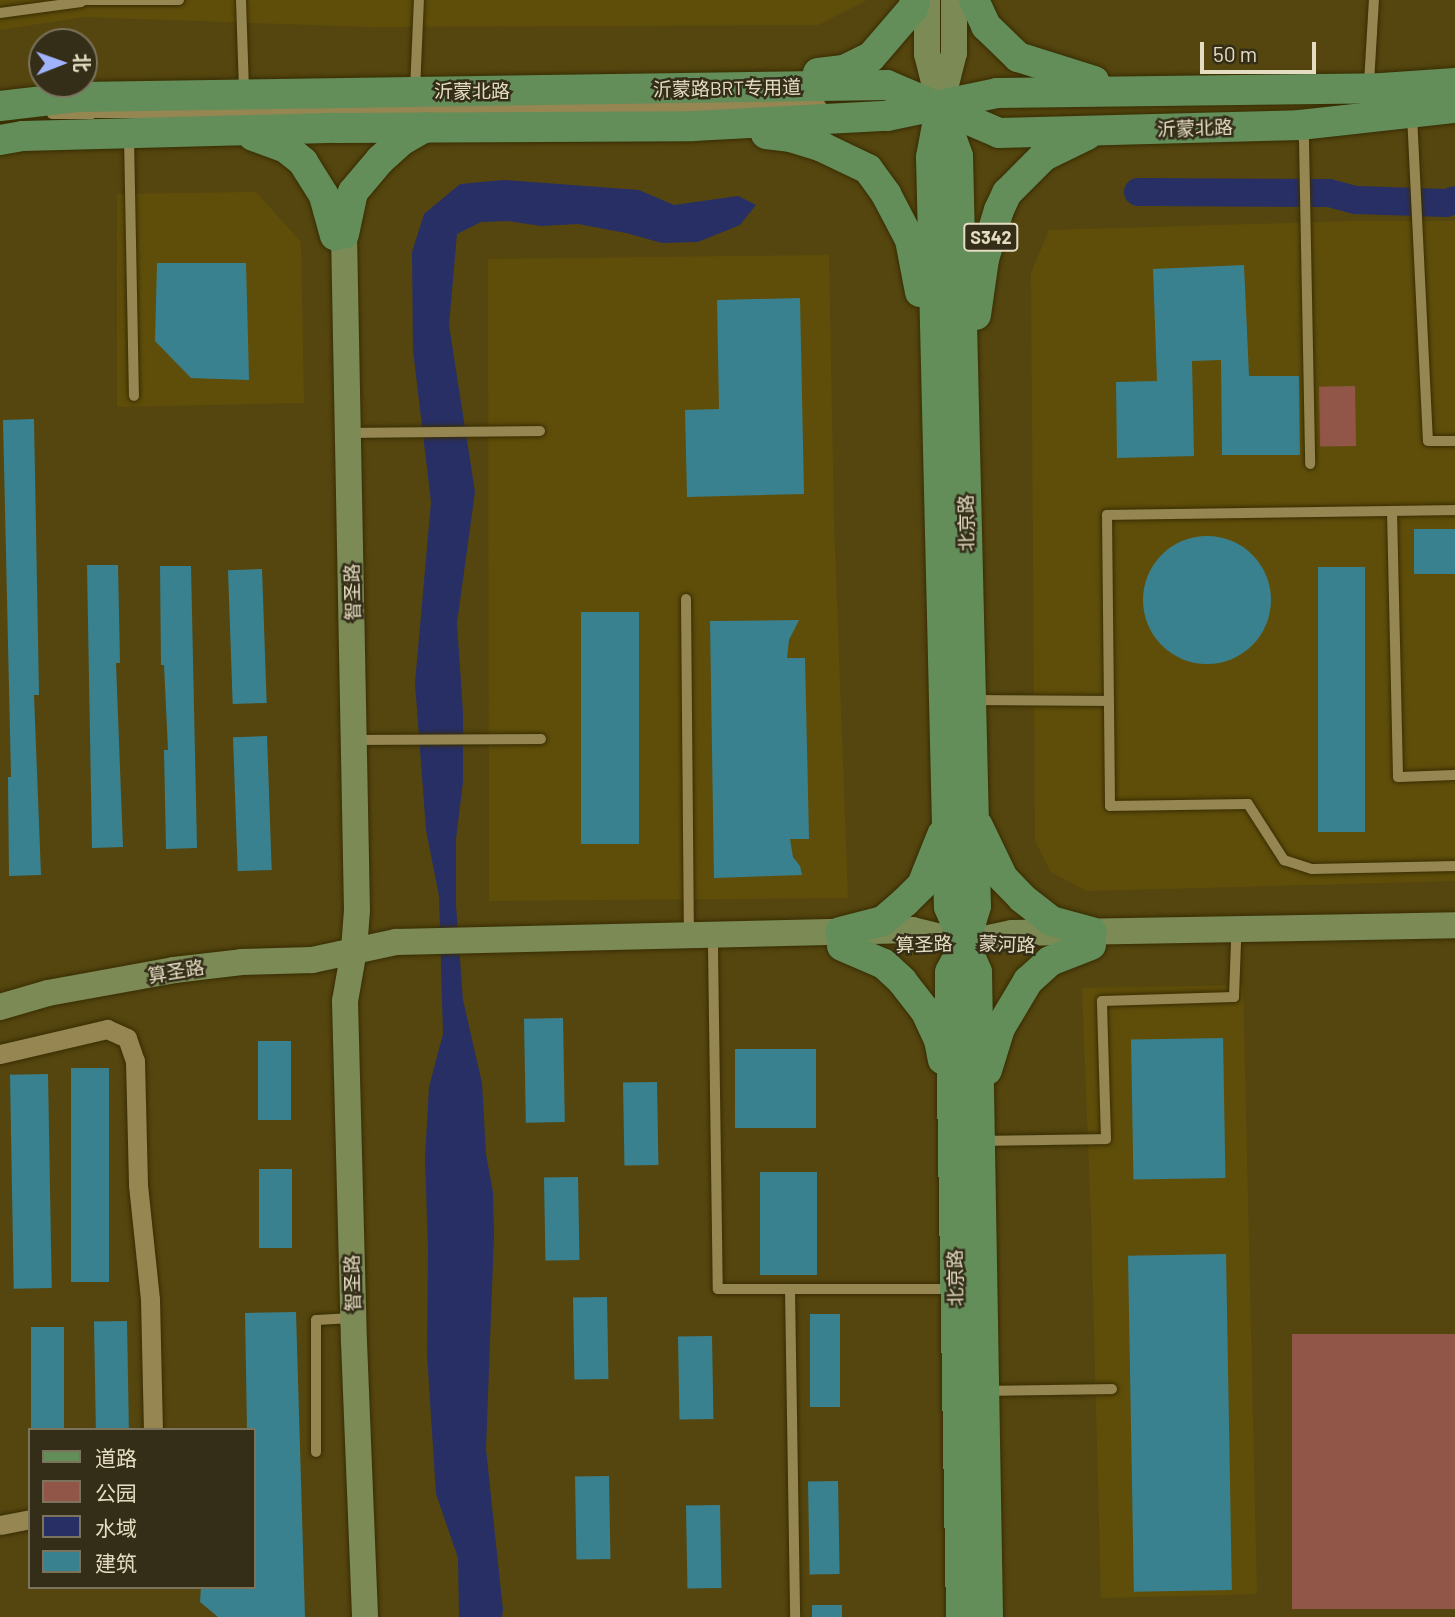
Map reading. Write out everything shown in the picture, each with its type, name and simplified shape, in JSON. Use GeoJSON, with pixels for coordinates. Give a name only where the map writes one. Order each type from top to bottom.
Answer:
{"type":"FeatureCollection","features":[{"type":"Feature","properties":{"kind":"main road"},"geometry":{"type":"LineString","coordinates":[[714,86],[844,70],[871,57],[883,46],[913,8],[915,0]]}},
{"type":"Feature","properties":{"kind":"main road"},"geometry":{"type":"LineString","coordinates":[[974,0],[986,26],[1018,57],[1128,90]]}},
{"type":"Feature","properties":{"kind":"main road","name":"沂蒙北路"},"geometry":{"type":"LineString","coordinates":[[2,120],[23,136],[425,127],[693,126],[887,116],[997,93],[1369,89],[1455,83]]}},
{"type":"Feature","properties":{"kind":"main road","name":"沂蒙北路"},"geometry":{"type":"LineString","coordinates":[[2,120],[78,97],[714,86],[887,85],[999,133],[1300,125],[1455,108]]}},
{"type":"Feature","properties":{"kind":"main road","name":"北京路"},"geometry":{"type":"LineString","coordinates":[[940,106],[931,157],[937,382],[960,819]]}},
{"type":"Feature","properties":{"kind":"main road","name":"北京路"},"geometry":{"type":"LineString","coordinates":[[940,106],[958,156],[971,700],[949,907],[965,943],[950,972],[966,1096],[980,1141],[988,1617]]}},
{"type":"Feature","properties":{"kind":"main road"},"geometry":{"type":"LineString","coordinates":[[693,126],[790,137],[851,159],[868,169],[886,194],[910,240],[937,382]]}},
{"type":"Feature","properties":{"kind":"main road"},"geometry":{"type":"LineString","coordinates":[[339,235],[353,192],[396,145],[425,127]]}},
{"type":"Feature","properties":{"kind":"main road","name":"S342"},"geometry":{"type":"LineString","coordinates":[[964,406],[984,259],[1007,193],[1044,156],[1079,137],[1110,130]]}},
{"type":"Feature","properties":{"kind":"main road"},"geometry":{"type":"LineString","coordinates":[[240,131],[286,148],[303,162],[324,196],[339,235]]}},
{"type":"Feature","properties":{"kind":"main road"},"geometry":{"type":"LineString","coordinates":[[841,939],[883,921],[922,885],[960,819],[1003,878],[1022,898],[1051,921],[1091,938]]}},
{"type":"Feature","properties":{"kind":"main road"},"geometry":{"type":"LineString","coordinates":[[966,1096],[1000,1028],[1028,981],[1050,961],[1091,938]]}},
{"type":"Feature","properties":{"kind":"main road"},"geometry":{"type":"LineString","coordinates":[[841,939],[884,964],[925,1010],[966,1096]]}},
{"type":"Feature","properties":{"kind":"main road","name":"北京路"},"geometry":{"type":"LineString","coordinates":[[961,1617],[956,1289],[966,1096]]}},
{"type":"Feature","properties":{"kind":"street","name":"北京路"},"geometry":{"type":"LineString","coordinates":[[927,0],[927,54],[940,106]]}},
{"type":"Feature","properties":{"kind":"street","name":"北京路"},"geometry":{"type":"LineString","coordinates":[[940,106],[954,53],[954,0]]}},
{"type":"Feature","properties":{"kind":"street","name":"智圣路"},"geometry":{"type":"LineString","coordinates":[[339,235],[348,433],[357,910],[354,950],[345,1001],[353,1318],[365,1617]]}},
{"type":"Feature","properties":{"kind":"street","name":"智圣路"},"geometry":{"type":"LineString","coordinates":[[339,235],[345,882],[362,1000],[363,1296],[375,1617]]}},
{"type":"Feature","properties":{"kind":"street","name":"蒙河路"},"geometry":{"type":"LineString","coordinates":[[965,943],[1013,946],[1091,938],[1455,925]]}},
{"type":"Feature","properties":{"kind":"street","name":"算圣路"},"geometry":{"type":"LineString","coordinates":[[476,948],[689,934],[965,943]]}},
{"type":"Feature","properties":{"kind":"street","name":"蒙河路"},"geometry":{"type":"LineString","coordinates":[[1091,938],[1236,942],[1455,938]]}},
{"type":"Feature","properties":{"kind":"street","name":"算圣路"},"geometry":{"type":"LineString","coordinates":[[0,992],[45,980],[172,956],[227,949],[312,945],[396,957],[426,949],[712,948],[841,939]]}},
{"type":"Feature","properties":{"kind":"street","name":"算圣路"},"geometry":{"type":"LineString","coordinates":[[0,1007],[48,993],[174,970],[242,962],[312,960],[354,950]]}},
{"type":"Feature","properties":{"kind":"street"},"geometry":{"type":"LineString","coordinates":[[0,1054],[107,1029],[127,1038],[135,1061],[138,1185],[150,1299],[153,1428]]}},
{"type":"Feature","properties":{"kind":"street"},"geometry":{"type":"LineString","coordinates":[[0,1525],[28,1519]]}},
{"type":"Feature","properties":{"kind":"lane"},"geometry":{"type":"LineString","coordinates":[[0,13],[81,1],[179,0]]}},
{"type":"Feature","properties":{"kind":"lane"},"geometry":{"type":"LineString","coordinates":[[241,0],[244,94]]}},
{"type":"Feature","properties":{"kind":"lane"},"geometry":{"type":"LineString","coordinates":[[415,92],[419,0]]}},
{"type":"Feature","properties":{"kind":"lane"},"geometry":{"type":"LineString","coordinates":[[1369,89],[1374,0]]}},
{"type":"Feature","properties":{"kind":"lane"},"geometry":{"type":"LineString","coordinates":[[887,104],[940,106],[1382,98],[1455,93]]}},
{"type":"Feature","properties":{"kind":"lane","name":"沂蒙路BRT专用道"},"geometry":{"type":"LineString","coordinates":[[34,115],[833,105]]}},
{"type":"Feature","properties":{"kind":"lane"},"geometry":{"type":"LineString","coordinates":[[1412,113],[1428,441],[1455,441]]}},
{"type":"Feature","properties":{"kind":"lane"},"geometry":{"type":"LineString","coordinates":[[1300,125],[1305,170],[1310,464]]}},
{"type":"Feature","properties":{"kind":"lane"},"geometry":{"type":"LineString","coordinates":[[128,134],[134,396]]}},
{"type":"Feature","properties":{"kind":"lane"},"geometry":{"type":"LineString","coordinates":[[348,433],[540,430]]}},
{"type":"Feature","properties":{"kind":"lane"},"geometry":{"type":"LineString","coordinates":[[1455,510],[1107,515],[1110,806],[1248,804],[1284,860],[1312,869],[1455,866]]}},
{"type":"Feature","properties":{"kind":"lane"},"geometry":{"type":"LineString","coordinates":[[1392,511],[1398,777],[1455,775]]}},
{"type":"Feature","properties":{"kind":"lane"},"geometry":{"type":"LineString","coordinates":[[687,599],[689,934]]}},
{"type":"Feature","properties":{"kind":"lane"},"geometry":{"type":"LineString","coordinates":[[971,700],[1108,701]]}},
{"type":"Feature","properties":{"kind":"lane"},"geometry":{"type":"LineString","coordinates":[[354,740],[541,739]]}},
{"type":"Feature","properties":{"kind":"lane"},"geometry":{"type":"LineString","coordinates":[[980,1141],[1106,1139],[1102,1001],[1234,997],[1236,942]]}},
{"type":"Feature","properties":{"kind":"lane"},"geometry":{"type":"LineString","coordinates":[[712,948],[718,1289],[956,1289]]}},
{"type":"Feature","properties":{"kind":"lane"},"geometry":{"type":"LineString","coordinates":[[790,1289],[795,1617]]}},
{"type":"Feature","properties":{"kind":"lane"},"geometry":{"type":"LineString","coordinates":[[316,1452],[316,1320],[353,1318]]}},
{"type":"Feature","properties":{"kind":"lane"},"geometry":{"type":"LineString","coordinates":[[984,1391],[1112,1389]]}},
{"type":"Feature","properties":{"kind":"shaded area"},"geometry":{"type":"Polygon","coordinates":[[[0,0],[867,0],[818,25],[369,27],[84,17],[0,30],[0,0]]]}},
{"type":"Feature","properties":{"kind":"shaded area"},"geometry":{"type":"Polygon","coordinates":[[[256,192],[301,242],[304,403],[117,407],[117,194],[256,192]]]}},
{"type":"Feature","properties":{"kind":"shaded area"},"geometry":{"type":"Polygon","coordinates":[[[1353,221],[1455,221],[1455,881],[1087,891],[1051,872],[1035,841],[1031,273],[1049,230],[1353,221]]]}},
{"type":"Feature","properties":{"kind":"shaded area"},"geometry":{"type":"Polygon","coordinates":[[[829,255],[834,524],[848,898],[489,901],[488,259],[829,255]]]}},
{"type":"Feature","properties":{"kind":"shaded area"},"geometry":{"type":"Polygon","coordinates":[[[1243,985],[1257,1594],[1101,1598],[1082,988],[1243,985]]]}},
{"type":"Feature","properties":{"kind":"green space"},"geometry":{"type":"Polygon","coordinates":[[[1355,386],[1356,446],[1320,447],[1319,387],[1355,386]]]}},
{"type":"Feature","properties":{"kind":"green space"},"geometry":{"type":"Polygon","coordinates":[[[1292,1334],[1455,1334],[1455,1609],[1292,1609],[1292,1334]]]}},
{"type":"Feature","properties":{"kind":"water"},"geometry":{"type":"Polygon","coordinates":[[[504,180],[639,190],[674,205],[738,196],[756,205],[740,225],[698,242],[662,243],[578,224],[541,226],[508,221],[481,222],[457,234],[449,325],[475,492],[457,623],[463,712],[463,782],[456,839],[456,905],[463,1000],[482,1083],[486,1154],[493,1192],[494,1235],[486,1449],[503,1610],[502,1617],[459,1617],[458,1558],[436,1494],[427,1354],[425,1158],[429,1087],[443,1034],[439,896],[426,830],[415,683],[431,502],[413,350],[412,252],[424,214],[460,184],[504,180]]]}},
{"type":"Feature","properties":{"kind":"building"},"geometry":{"type":"Polygon","coordinates":[[[157,263],[246,263],[249,380],[191,378],[155,341],[157,263]]]}},
{"type":"Feature","properties":{"kind":"building"},"geometry":{"type":"Polygon","coordinates":[[[1244,265],[1249,376],[1299,376],[1300,455],[1222,455],[1221,360],[1192,361],[1194,456],[1117,458],[1116,382],[1157,381],[1153,269],[1244,265]]]}},
{"type":"Feature","properties":{"kind":"building"},"geometry":{"type":"Polygon","coordinates":[[[800,298],[804,494],[687,497],[685,410],[719,409],[717,300],[800,298]]]}},
{"type":"Feature","properties":{"kind":"building"},"geometry":{"type":"Polygon","coordinates":[[[34,419],[39,695],[34,695],[41,875],[9,876],[8,777],[11,777],[3,420],[34,419]]]}},
{"type":"Feature","properties":{"kind":"building"},"geometry":{"type":"Polygon","coordinates":[[[1414,529],[1455,529],[1455,574],[1414,574],[1414,529]]]}},
{"type":"Feature","properties":{"kind":"building"},"geometry":{"type":"Polygon","coordinates":[[[1207,536],[1231,541],[1252,555],[1266,576],[1271,600],[1266,624],[1252,645],[1231,659],[1207,664],[1183,659],[1162,645],[1148,624],[1143,600],[1148,576],[1162,555],[1183,541],[1207,536]]]}},
{"type":"Feature","properties":{"kind":"building"},"geometry":{"type":"Polygon","coordinates":[[[87,565],[118,565],[120,663],[116,663],[123,847],[92,848],[87,565]]]}},
{"type":"Feature","properties":{"kind":"building"},"geometry":{"type":"Polygon","coordinates":[[[160,566],[191,566],[197,848],[166,849],[164,750],[168,750],[164,665],[161,665],[160,566]]]}},
{"type":"Feature","properties":{"kind":"building"},"geometry":{"type":"Polygon","coordinates":[[[1318,567],[1365,567],[1365,832],[1318,832],[1318,567]]]}},
{"type":"Feature","properties":{"kind":"building"},"geometry":{"type":"Polygon","coordinates":[[[262,569],[267,703],[233,704],[228,570],[262,569]]]}},
{"type":"Feature","properties":{"kind":"building"},"geometry":{"type":"Polygon","coordinates":[[[581,612],[639,612],[639,844],[581,844],[581,612]]]}},
{"type":"Feature","properties":{"kind":"building"},"geometry":{"type":"Polygon","coordinates":[[[799,620],[789,640],[787,658],[805,658],[809,839],[790,839],[793,857],[800,866],[802,875],[714,878],[710,621],[799,620]]]}},
{"type":"Feature","properties":{"kind":"building"},"geometry":{"type":"Polygon","coordinates":[[[267,736],[272,870],[238,871],[233,737],[267,736]]]}},
{"type":"Feature","properties":{"kind":"building"},"geometry":{"type":"Polygon","coordinates":[[[563,1018],[565,1122],[526,1123],[524,1019],[563,1018]]]}},
{"type":"Feature","properties":{"kind":"building"},"geometry":{"type":"Polygon","coordinates":[[[1223,1038],[1225,1178],[1133,1180],[1131,1040],[1223,1038]]]}},
{"type":"Feature","properties":{"kind":"building"},"geometry":{"type":"Polygon","coordinates":[[[258,1041],[291,1041],[291,1120],[258,1120],[258,1041]]]}},
{"type":"Feature","properties":{"kind":"building"},"geometry":{"type":"Polygon","coordinates":[[[735,1049],[816,1049],[816,1128],[735,1128],[735,1049]]]}},
{"type":"Feature","properties":{"kind":"building"},"geometry":{"type":"Polygon","coordinates":[[[71,1068],[109,1068],[109,1282],[71,1282],[71,1068]]]}},
{"type":"Feature","properties":{"kind":"building"},"geometry":{"type":"Polygon","coordinates":[[[48,1074],[52,1288],[14,1289],[10,1075],[48,1074]]]}},
{"type":"Feature","properties":{"kind":"building"},"geometry":{"type":"Polygon","coordinates":[[[657,1082],[658,1165],[624,1166],[623,1083],[657,1082]]]}},
{"type":"Feature","properties":{"kind":"building"},"geometry":{"type":"Polygon","coordinates":[[[259,1169],[292,1169],[292,1248],[259,1248],[259,1169]]]}},
{"type":"Feature","properties":{"kind":"building"},"geometry":{"type":"Polygon","coordinates":[[[760,1172],[817,1172],[817,1275],[760,1275],[760,1172]]]}},
{"type":"Feature","properties":{"kind":"building"},"geometry":{"type":"Polygon","coordinates":[[[578,1177],[579,1260],[545,1261],[544,1178],[578,1177]]]}},
{"type":"Feature","properties":{"kind":"building"},"geometry":{"type":"Polygon","coordinates":[[[1226,1254],[1232,1590],[1134,1592],[1128,1256],[1226,1254]]]}},
{"type":"Feature","properties":{"kind":"building"},"geometry":{"type":"Polygon","coordinates":[[[607,1297],[608,1379],[574,1380],[573,1298],[607,1297]]]}},
{"type":"Feature","properties":{"kind":"building"},"geometry":{"type":"Polygon","coordinates":[[[296,1312],[305,1617],[218,1617],[200,1602],[201,1589],[256,1589],[256,1428],[247,1428],[245,1313],[296,1312]]]}},
{"type":"Feature","properties":{"kind":"building"},"geometry":{"type":"Polygon","coordinates":[[[810,1314],[840,1314],[840,1407],[810,1407],[810,1314]]]}},
{"type":"Feature","properties":{"kind":"building"},"geometry":{"type":"Polygon","coordinates":[[[127,1321],[129,1428],[96,1428],[94,1322],[127,1321]]]}},
{"type":"Feature","properties":{"kind":"building"},"geometry":{"type":"Polygon","coordinates":[[[31,1327],[64,1327],[64,1428],[31,1428],[31,1327]]]}},
{"type":"Feature","properties":{"kind":"building"},"geometry":{"type":"Polygon","coordinates":[[[712,1336],[713,1419],[679,1420],[678,1337],[712,1336]]]}},
{"type":"Feature","properties":{"kind":"building"},"geometry":{"type":"Polygon","coordinates":[[[609,1476],[610,1559],[576,1560],[575,1477],[609,1476]]]}},
{"type":"Feature","properties":{"kind":"building"},"geometry":{"type":"Polygon","coordinates":[[[838,1481],[840,1574],[810,1575],[808,1482],[838,1481]]]}},
{"type":"Feature","properties":{"kind":"building"},"geometry":{"type":"Polygon","coordinates":[[[720,1505],[721,1588],[687,1589],[686,1506],[720,1505]]]}},
{"type":"Feature","properties":{"kind":"building"},"geometry":{"type":"Polygon","coordinates":[[[812,1605],[842,1605],[842,1617],[812,1617],[812,1605]]]}},
{"type":"Feature","properties":{"kind":"waterway"},"geometry":{"type":"LineString","coordinates":[[1138,192],[1329,193],[1356,200],[1446,203],[1455,200]]}}]}
